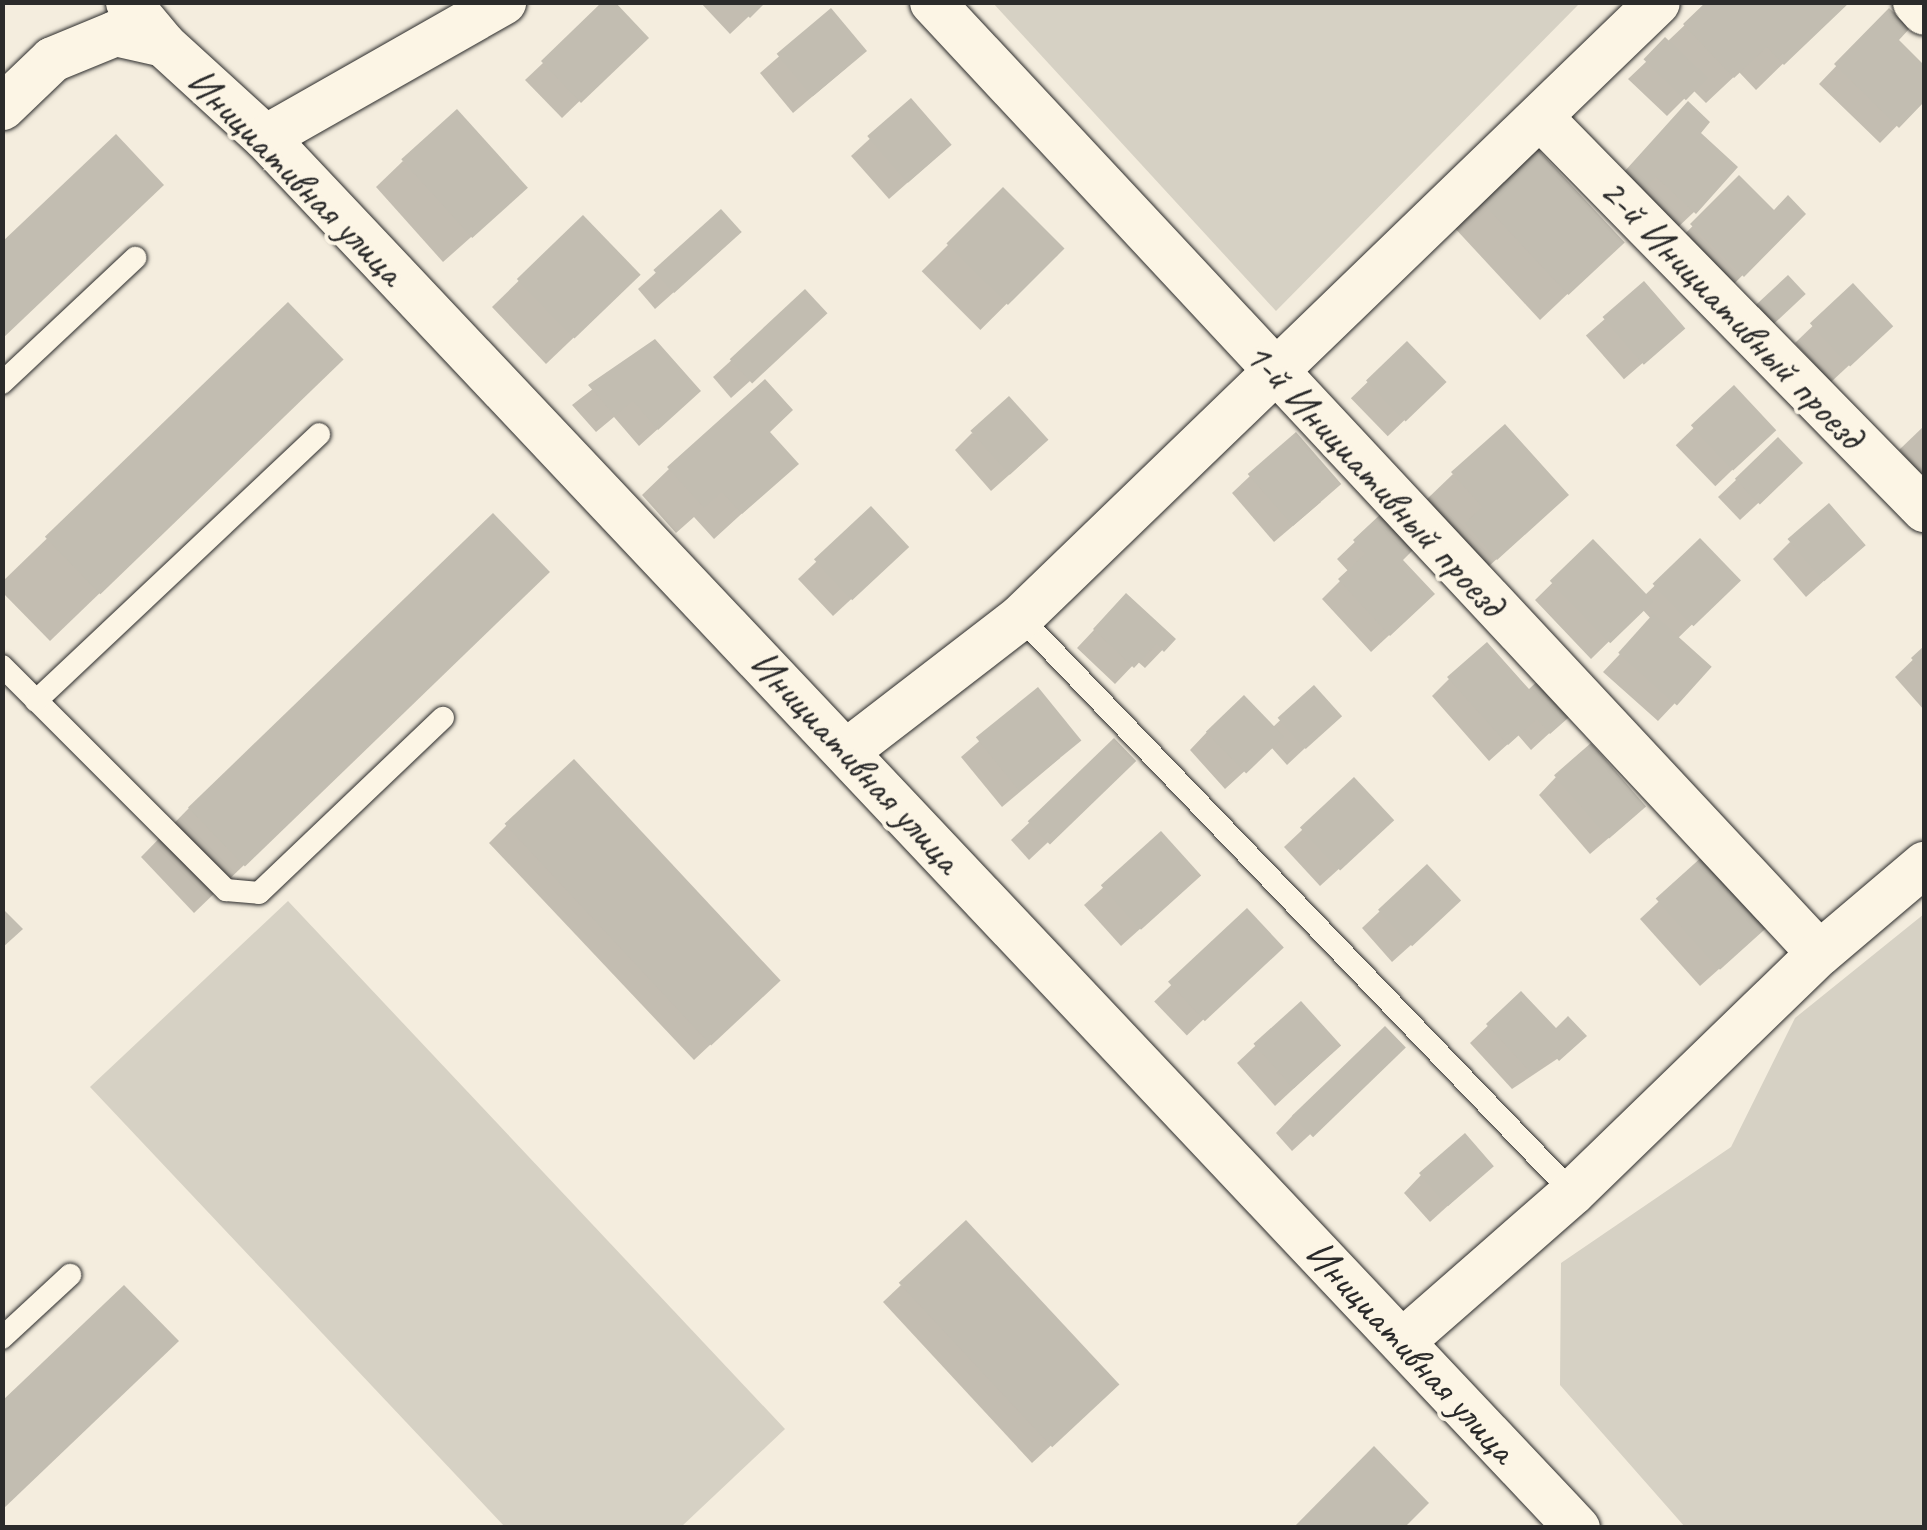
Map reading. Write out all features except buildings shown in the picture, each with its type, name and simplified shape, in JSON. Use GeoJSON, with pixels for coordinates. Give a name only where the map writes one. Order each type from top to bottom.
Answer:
{"type":"FeatureCollection","features":[{"type":"Feature","properties":{"kind":"street","name":"Инициативная улица"},"geometry":{"type":"LineString","coordinates":[[128,2],[163,44],[265,137],[1577,1528]]}},
{"type":"Feature","properties":{"kind":"street"},"geometry":{"type":"LineString","coordinates":[[265,137],[503,2]]}},
{"type":"Feature","properties":{"kind":"street","name":"1-й Инициативный проезд"},"geometry":{"type":"LineString","coordinates":[[932,2],[1819,953]]}},
{"type":"Feature","properties":{"kind":"street"},"geometry":{"type":"LineString","coordinates":[[846,751],[1020,617],[1658,2]]}},
{"type":"Feature","properties":{"kind":"street"},"geometry":{"type":"LineString","coordinates":[[1915,2],[1924,12]]}},
{"type":"Feature","properties":{"kind":"street"},"geometry":{"type":"LineString","coordinates":[[2,107],[52,59],[115,34],[163,44]]}},
{"type":"Feature","properties":{"kind":"street","name":"2-й Инициативный проезд"},"geometry":{"type":"LineString","coordinates":[[1540,117],[1924,509]]}},
{"type":"Feature","properties":{"kind":"street"},"geometry":{"type":"LineString","coordinates":[[1402,1341],[1572,1192],[1819,953],[1924,864]]}},
{"type":"Feature","properties":{"kind":"lane"},"geometry":{"type":"LineString","coordinates":[[2,383],[135,258]]}},
{"type":"Feature","properties":{"kind":"lane"},"geometry":{"type":"LineString","coordinates":[[36,702],[319,434]]}},
{"type":"Feature","properties":{"kind":"lane"},"geometry":{"type":"LineString","coordinates":[[1020,617],[1572,1192]]}},
{"type":"Feature","properties":{"kind":"lane"},"geometry":{"type":"LineString","coordinates":[[2,666],[226,890],[259,893],[443,718]]}},
{"type":"Feature","properties":{"kind":"lane"},"geometry":{"type":"LineString","coordinates":[[2,1338],[70,1275]]}},
{"type":"Feature","properties":{"kind":"shaded area"},"geometry":{"type":"Polygon","coordinates":[[[993,3],[1580,3],[1276,311],[993,3]]]}},
{"type":"Feature","properties":{"kind":"shaded area"},"geometry":{"type":"Polygon","coordinates":[[[288,901],[785,1429],[681,1527],[505,1527],[90,1087],[288,901]]]}},
{"type":"Feature","properties":{"kind":"shaded area"},"geometry":{"type":"Polygon","coordinates":[[[1924,914],[1924,1527],[1685,1527],[1560,1385],[1561,1263],[1731,1147],[1795,1018],[1924,914]]]}}]}
